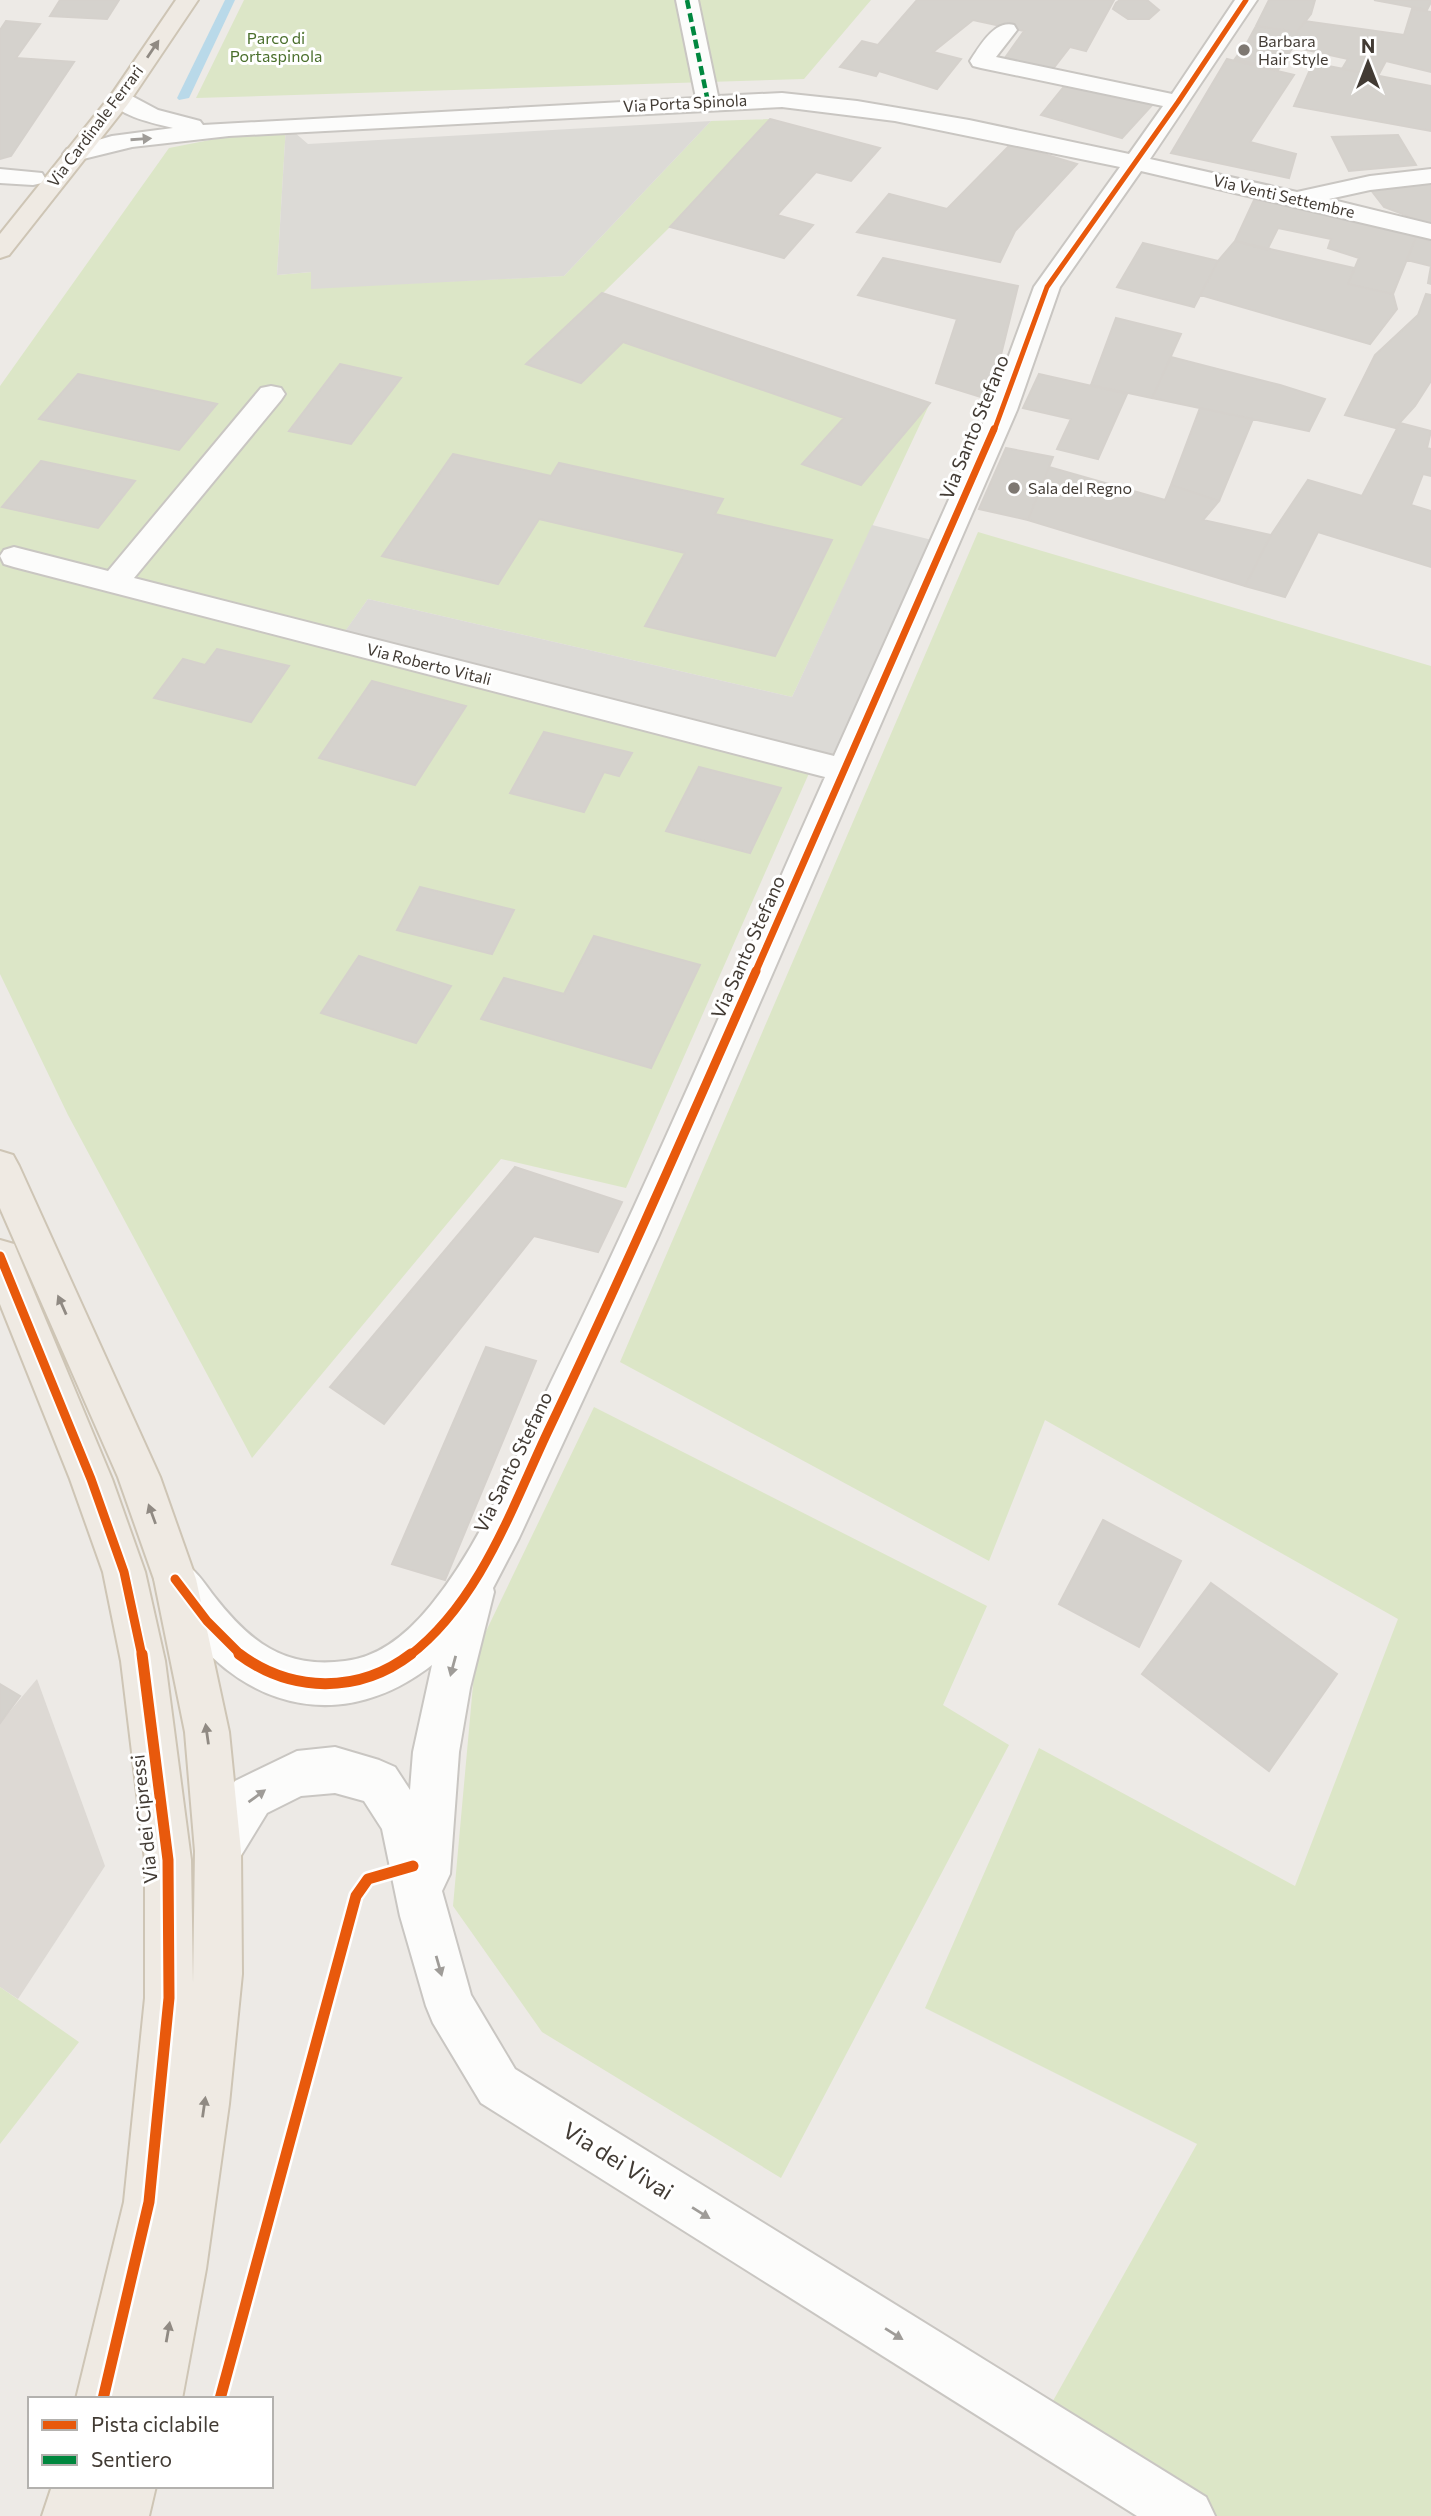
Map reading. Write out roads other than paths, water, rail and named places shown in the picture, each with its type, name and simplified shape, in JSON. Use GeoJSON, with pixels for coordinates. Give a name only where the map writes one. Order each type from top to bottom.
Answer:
{"type":"FeatureCollection","features":[{"type":"Feature","properties":{"kind":"main road","name":"Via Cardinale Ferrari"},"geometry":{"type":"LineString","coordinates":[[0,219],[125,61],[167,0]]}},
{"type":"Feature","properties":{"kind":"main road","name":"Via Cardinale Ferrari"},"geometry":{"type":"LineString","coordinates":[[0,250],[120,99],[187,0]]}},
{"type":"Feature","properties":{"kind":"main road"},"geometry":{"type":"LineString","coordinates":[[0,1167],[139,1477],[175,1579],[207,1732],[218,1851],[218,1975],[204,2104],[180,2269],[155,2397]]}},
{"type":"Feature","properties":{"kind":"main road","name":"Via dei Cipressi"},"geometry":{"type":"LineString","coordinates":[[0,1256],[91,1479],[124,1572],[143,1661],[169,1860],[169,1998],[149,2202],[103,2397]]}},
{"type":"Feature","properties":{"kind":"main road"},"geometry":{"type":"LineString","coordinates":[[70,2516],[78,2488]]}},
{"type":"Feature","properties":{"kind":"main road"},"geometry":{"type":"LineString","coordinates":[[121,2516],[129,2488]]}},
{"type":"Feature","properties":{"kind":"street"},"geometry":{"type":"LineString","coordinates":[[687,0],[708,102]]}},
{"type":"Feature","properties":{"kind":"street","name":"Via Santo Stefano"},"geometry":{"type":"LineString","coordinates":[[424,1916],[436,1752],[448,1688],[477,1577],[612,1301],[1003,410],[1047,287],[1136,163],[1246,0]]}},
{"type":"Feature","properties":{"kind":"street"},"geometry":{"type":"LineString","coordinates":[[1006,30],[981,61],[1178,102]]}},
{"type":"Feature","properties":{"kind":"street","name":"Via Porta Spinola"},"geometry":{"type":"LineString","coordinates":[[120,99],[133,108],[166,121],[229,129]]}},
{"type":"Feature","properties":{"kind":"street","name":"Via Porta Spinola"},"geometry":{"type":"LineString","coordinates":[[75,155],[114,142],[229,129],[782,100],[891,111],[1136,163]]}},
{"type":"Feature","properties":{"kind":"street","name":"Via Venti Settembre"},"geometry":{"type":"LineString","coordinates":[[1136,163],[1300,198],[1431,232]]}},
{"type":"Feature","properties":{"kind":"street"},"geometry":{"type":"LineString","coordinates":[[0,176],[33,178]]}},
{"type":"Feature","properties":{"kind":"street"},"geometry":{"type":"LineString","coordinates":[[1300,198],[1370,183],[1431,176]]}},
{"type":"Feature","properties":{"kind":"street"},"geometry":{"type":"LineString","coordinates":[[114,583],[271,394]]}},
{"type":"Feature","properties":{"kind":"street","name":"Via Roberto Vitali"},"geometry":{"type":"LineString","coordinates":[[14,557],[844,770]]}},
{"type":"Feature","properties":{"kind":"street","name":"Via Santo Stefano"},"geometry":{"type":"LineString","coordinates":[[175,1579],[213,1630],[242,1657],[272,1677],[314,1685],[359,1682],[396,1665],[427,1642],[477,1577]]}},
{"type":"Feature","properties":{"kind":"street","name":"Via dei Vivai"},"geometry":{"type":"LineString","coordinates":[[218,1851],[251,1797],[297,1774],[335,1769],[379,1783],[404,1820],[424,1916],[450,2006],[498,2086],[1187,2516]]}},
{"type":"Feature","properties":{"kind":"waterway"},"geometry":{"type":"LineString","coordinates":[[183,98],[230,0]]}},
{"type":"Feature","properties":{"kind":"place","name":"Barbara Hair Style"},"geometry":{"type":"Point","coordinates":[1244,50]}},
{"type":"Feature","properties":{"kind":"place","name":"Sala del Regno"},"geometry":{"type":"Point","coordinates":[1014,488]}},
{"type":"Feature","properties":{"kind":"park label","name":"Parco di Portaspinola"},"geometry":{"type":"Point","coordinates":[276,47]}}]}
